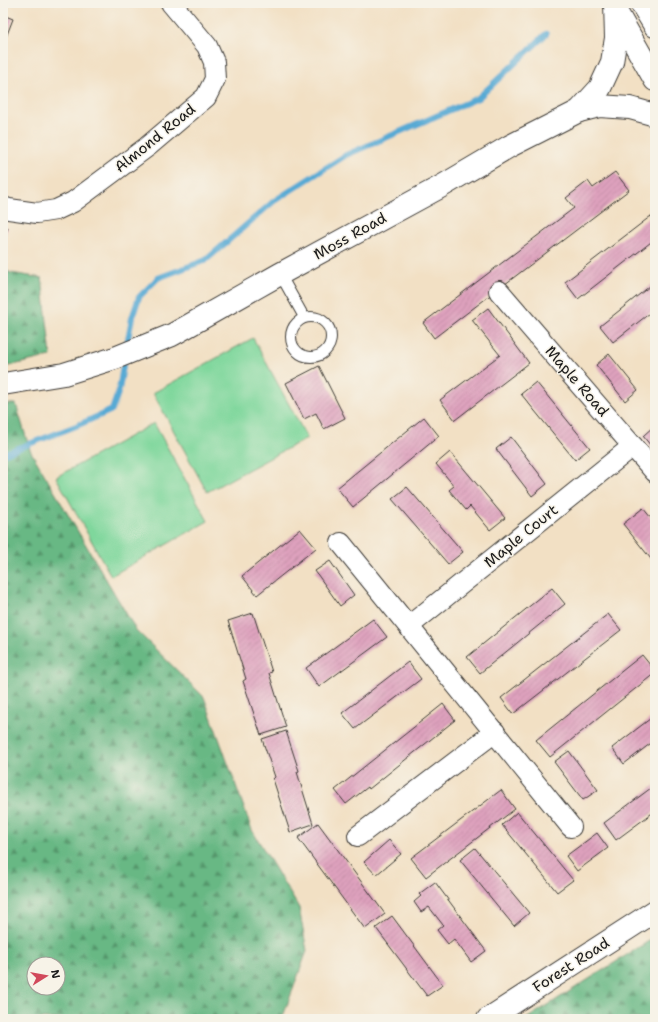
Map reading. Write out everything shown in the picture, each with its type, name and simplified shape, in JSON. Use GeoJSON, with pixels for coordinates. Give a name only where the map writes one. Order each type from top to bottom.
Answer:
{"type":"FeatureCollection","features":[{"type":"Feature","properties":{"kind":"street","name":"Almond Road"},"geometry":{"type":"LineString","coordinates":[[3,207],[37,213],[56,210],[73,202],[147,146],[206,97],[215,79],[214,62],[207,46],[171,3]]}},
{"type":"Feature","properties":{"kind":"street"},"geometry":{"type":"LineString","coordinates":[[641,3],[655,26]]}},
{"type":"Feature","properties":{"kind":"street"},"geometry":{"type":"LineString","coordinates":[[614,6],[655,80]]}},
{"type":"Feature","properties":{"kind":"street","name":"Moss Road"},"geometry":{"type":"LineString","coordinates":[[3,384],[64,374],[115,358],[172,335],[280,274],[442,186],[510,146],[579,110],[600,88],[612,62],[616,38],[614,6]]}},
{"type":"Feature","properties":{"kind":"street"},"geometry":{"type":"LineString","coordinates":[[579,110],[599,106],[630,108],[655,115]]}},
{"type":"Feature","properties":{"kind":"street"},"geometry":{"type":"LineString","coordinates":[[630,108],[655,128]]}},
{"type":"Feature","properties":{"kind":"street","name":"Maple Road"},"geometry":{"type":"LineString","coordinates":[[499,291],[655,472]]}},
{"type":"Feature","properties":{"kind":"street","name":"Maple Court"},"geometry":{"type":"LineString","coordinates":[[409,626],[633,446]]}},
{"type":"Feature","properties":{"kind":"street"},"geometry":{"type":"LineString","coordinates":[[341,543],[571,827]]}},
{"type":"Feature","properties":{"kind":"street"},"geometry":{"type":"LineString","coordinates":[[358,836],[495,732]]}},
{"type":"Feature","properties":{"kind":"street","name":"Forest Road"},"geometry":{"type":"LineString","coordinates":[[488,1019],[655,911]]}},
{"type":"Feature","properties":{"kind":"lane"},"geometry":{"type":"LineString","coordinates":[[280,274],[304,318]]}},
{"type":"Feature","properties":{"kind":"lane"},"geometry":{"type":"LineString","coordinates":[[311,316],[317,317],[324,321],[331,333],[331,340],[328,347],[318,356],[312,357],[299,354],[292,344],[290,338],[294,326],[298,321],[304,318],[311,316]]}},
{"type":"Feature","properties":{"kind":"green space"},"geometry":{"type":"Polygon","coordinates":[[[3,269],[11,273],[42,278],[51,356],[9,366],[3,365],[3,269]]]}},
{"type":"Feature","properties":{"kind":"green space"},"geometry":{"type":"Polygon","coordinates":[[[253,338],[307,438],[207,492],[153,393],[253,338]]]}},
{"type":"Feature","properties":{"kind":"green space"},"geometry":{"type":"Polygon","coordinates":[[[3,404],[16,404],[30,450],[136,630],[204,697],[252,830],[299,908],[307,951],[282,1019],[3,1019],[3,404]]]}},
{"type":"Feature","properties":{"kind":"green space"},"geometry":{"type":"Polygon","coordinates":[[[154,423],[208,521],[111,576],[56,477],[154,423]]]}},
{"type":"Feature","properties":{"kind":"green space"},"geometry":{"type":"Polygon","coordinates":[[[655,937],[655,1019],[526,1019],[655,937]]]}},
{"type":"Feature","properties":{"kind":"building"},"geometry":{"type":"Polygon","coordinates":[[[3,15],[13,19],[3,45],[3,15]]]}},
{"type":"Feature","properties":{"kind":"building"},"geometry":{"type":"Polygon","coordinates":[[[615,172],[629,190],[434,338],[423,323],[574,208],[566,198],[588,181],[593,188],[615,172]]]}},
{"type":"Feature","properties":{"kind":"building"},"geometry":{"type":"Polygon","coordinates":[[[651,216],[655,222],[655,239],[578,299],[565,282],[651,216]]]}},
{"type":"Feature","properties":{"kind":"building"},"geometry":{"type":"Polygon","coordinates":[[[3,226],[8,228],[3,239],[3,226]]]}},
{"type":"Feature","properties":{"kind":"building"},"geometry":{"type":"Polygon","coordinates":[[[655,282],[655,309],[613,342],[600,326],[655,282]]]}},
{"type":"Feature","properties":{"kind":"building"},"geometry":{"type":"Polygon","coordinates":[[[488,308],[529,363],[455,420],[440,400],[500,355],[472,320],[488,308]]]}},
{"type":"Feature","properties":{"kind":"building"},"geometry":{"type":"Polygon","coordinates":[[[609,354],[638,390],[625,401],[596,365],[609,354]]]}},
{"type":"Feature","properties":{"kind":"building"},"geometry":{"type":"Polygon","coordinates":[[[319,366],[345,418],[324,429],[316,413],[304,419],[286,383],[319,366]]]}},
{"type":"Feature","properties":{"kind":"building"},"geometry":{"type":"Polygon","coordinates":[[[536,382],[590,448],[575,460],[521,394],[536,382]]]}},
{"type":"Feature","properties":{"kind":"building"},"geometry":{"type":"Polygon","coordinates":[[[424,417],[439,436],[353,507],[337,488],[424,417]]]}},
{"type":"Feature","properties":{"kind":"building"},"geometry":{"type":"Polygon","coordinates":[[[655,425],[655,451],[643,436],[655,425]]]}},
{"type":"Feature","properties":{"kind":"building"},"geometry":{"type":"Polygon","coordinates":[[[511,437],[547,484],[532,496],[496,449],[511,437]]]}},
{"type":"Feature","properties":{"kind":"building"},"geometry":{"type":"Polygon","coordinates":[[[450,452],[505,518],[490,530],[470,506],[466,510],[449,490],[454,486],[436,464],[450,452]]]}},
{"type":"Feature","properties":{"kind":"building"},"geometry":{"type":"Polygon","coordinates":[[[407,487],[463,552],[448,564],[392,499],[407,487]]]}},
{"type":"Feature","properties":{"kind":"building"},"geometry":{"type":"Polygon","coordinates":[[[643,508],[655,523],[655,564],[623,524],[643,508]]]}},
{"type":"Feature","properties":{"kind":"building"},"geometry":{"type":"Polygon","coordinates":[[[300,529],[316,548],[257,595],[242,576],[300,529]]]}},
{"type":"Feature","properties":{"kind":"building"},"geometry":{"type":"Polygon","coordinates":[[[330,561],[354,595],[340,606],[315,571],[330,561]]]}},
{"type":"Feature","properties":{"kind":"building"},"geometry":{"type":"Polygon","coordinates":[[[552,588],[565,604],[480,673],[467,657],[552,588]]]}},
{"type":"Feature","properties":{"kind":"building"},"geometry":{"type":"Polygon","coordinates":[[[253,613],[272,672],[269,673],[286,727],[261,735],[243,681],[246,679],[228,621],[253,613]]]}},
{"type":"Feature","properties":{"kind":"building"},"geometry":{"type":"Polygon","coordinates":[[[608,614],[621,630],[513,714],[501,698],[608,614]]]}},
{"type":"Feature","properties":{"kind":"building"},"geometry":{"type":"Polygon","coordinates":[[[373,619],[387,637],[319,687],[306,668],[373,619]]]}},
{"type":"Feature","properties":{"kind":"building"},"geometry":{"type":"Polygon","coordinates":[[[642,655],[655,673],[550,757],[536,740],[642,655]]]}},
{"type":"Feature","properties":{"kind":"building"},"geometry":{"type":"Polygon","coordinates":[[[408,662],[421,679],[355,729],[342,713],[408,662]]]}},
{"type":"Feature","properties":{"kind":"building"},"geometry":{"type":"Polygon","coordinates":[[[443,704],[455,720],[369,789],[368,787],[346,804],[335,790],[443,704]]]}},
{"type":"Feature","properties":{"kind":"building"},"geometry":{"type":"Polygon","coordinates":[[[655,715],[655,740],[624,764],[612,748],[655,715]]]}},
{"type":"Feature","properties":{"kind":"building"},"geometry":{"type":"Polygon","coordinates":[[[286,731],[299,771],[297,772],[313,824],[290,832],[273,779],[275,777],[262,739],[286,731]]]}},
{"type":"Feature","properties":{"kind":"building"},"geometry":{"type":"Polygon","coordinates":[[[569,751],[598,790],[583,800],[554,762],[569,751]]]}},
{"type":"Feature","properties":{"kind":"building"},"geometry":{"type":"Polygon","coordinates":[[[655,785],[655,811],[616,840],[604,823],[655,785]]]}},
{"type":"Feature","properties":{"kind":"building"},"geometry":{"type":"Polygon","coordinates":[[[501,790],[515,809],[426,877],[411,858],[501,790]]]}},
{"type":"Feature","properties":{"kind":"building"},"geometry":{"type":"Polygon","coordinates":[[[517,812],[573,880],[557,892],[502,825],[517,812]]]}},
{"type":"Feature","properties":{"kind":"building"},"geometry":{"type":"Polygon","coordinates":[[[318,823],[385,914],[365,929],[298,838],[318,823]]]}},
{"type":"Feature","properties":{"kind":"building"},"geometry":{"type":"Polygon","coordinates":[[[597,833],[608,848],[577,871],[566,856],[597,833]]]}},
{"type":"Feature","properties":{"kind":"building"},"geometry":{"type":"Polygon","coordinates":[[[389,840],[401,854],[376,875],[364,862],[389,840]]]}},
{"type":"Feature","properties":{"kind":"building"},"geometry":{"type":"Polygon","coordinates":[[[475,848],[529,913],[514,926],[460,860],[475,848]]]}},
{"type":"Feature","properties":{"kind":"building"},"geometry":{"type":"Polygon","coordinates":[[[435,882],[486,951],[471,962],[454,939],[448,944],[437,930],[443,925],[429,907],[421,912],[414,902],[421,896],[419,894],[435,882]]]}},
{"type":"Feature","properties":{"kind":"building"},"geometry":{"type":"Polygon","coordinates":[[[392,916],[443,985],[427,996],[376,928],[392,916]]]}},
{"type":"Feature","properties":{"kind":"waterway"},"geometry":{"type":"LineString","coordinates":[[126,349],[132,318],[139,297],[158,278],[206,260],[274,201],[346,155],[478,98],[546,34]]}},
{"type":"Feature","properties":{"kind":"waterway"},"geometry":{"type":"LineString","coordinates":[[3,454],[76,426],[112,410],[119,390],[124,360]]}}]}
